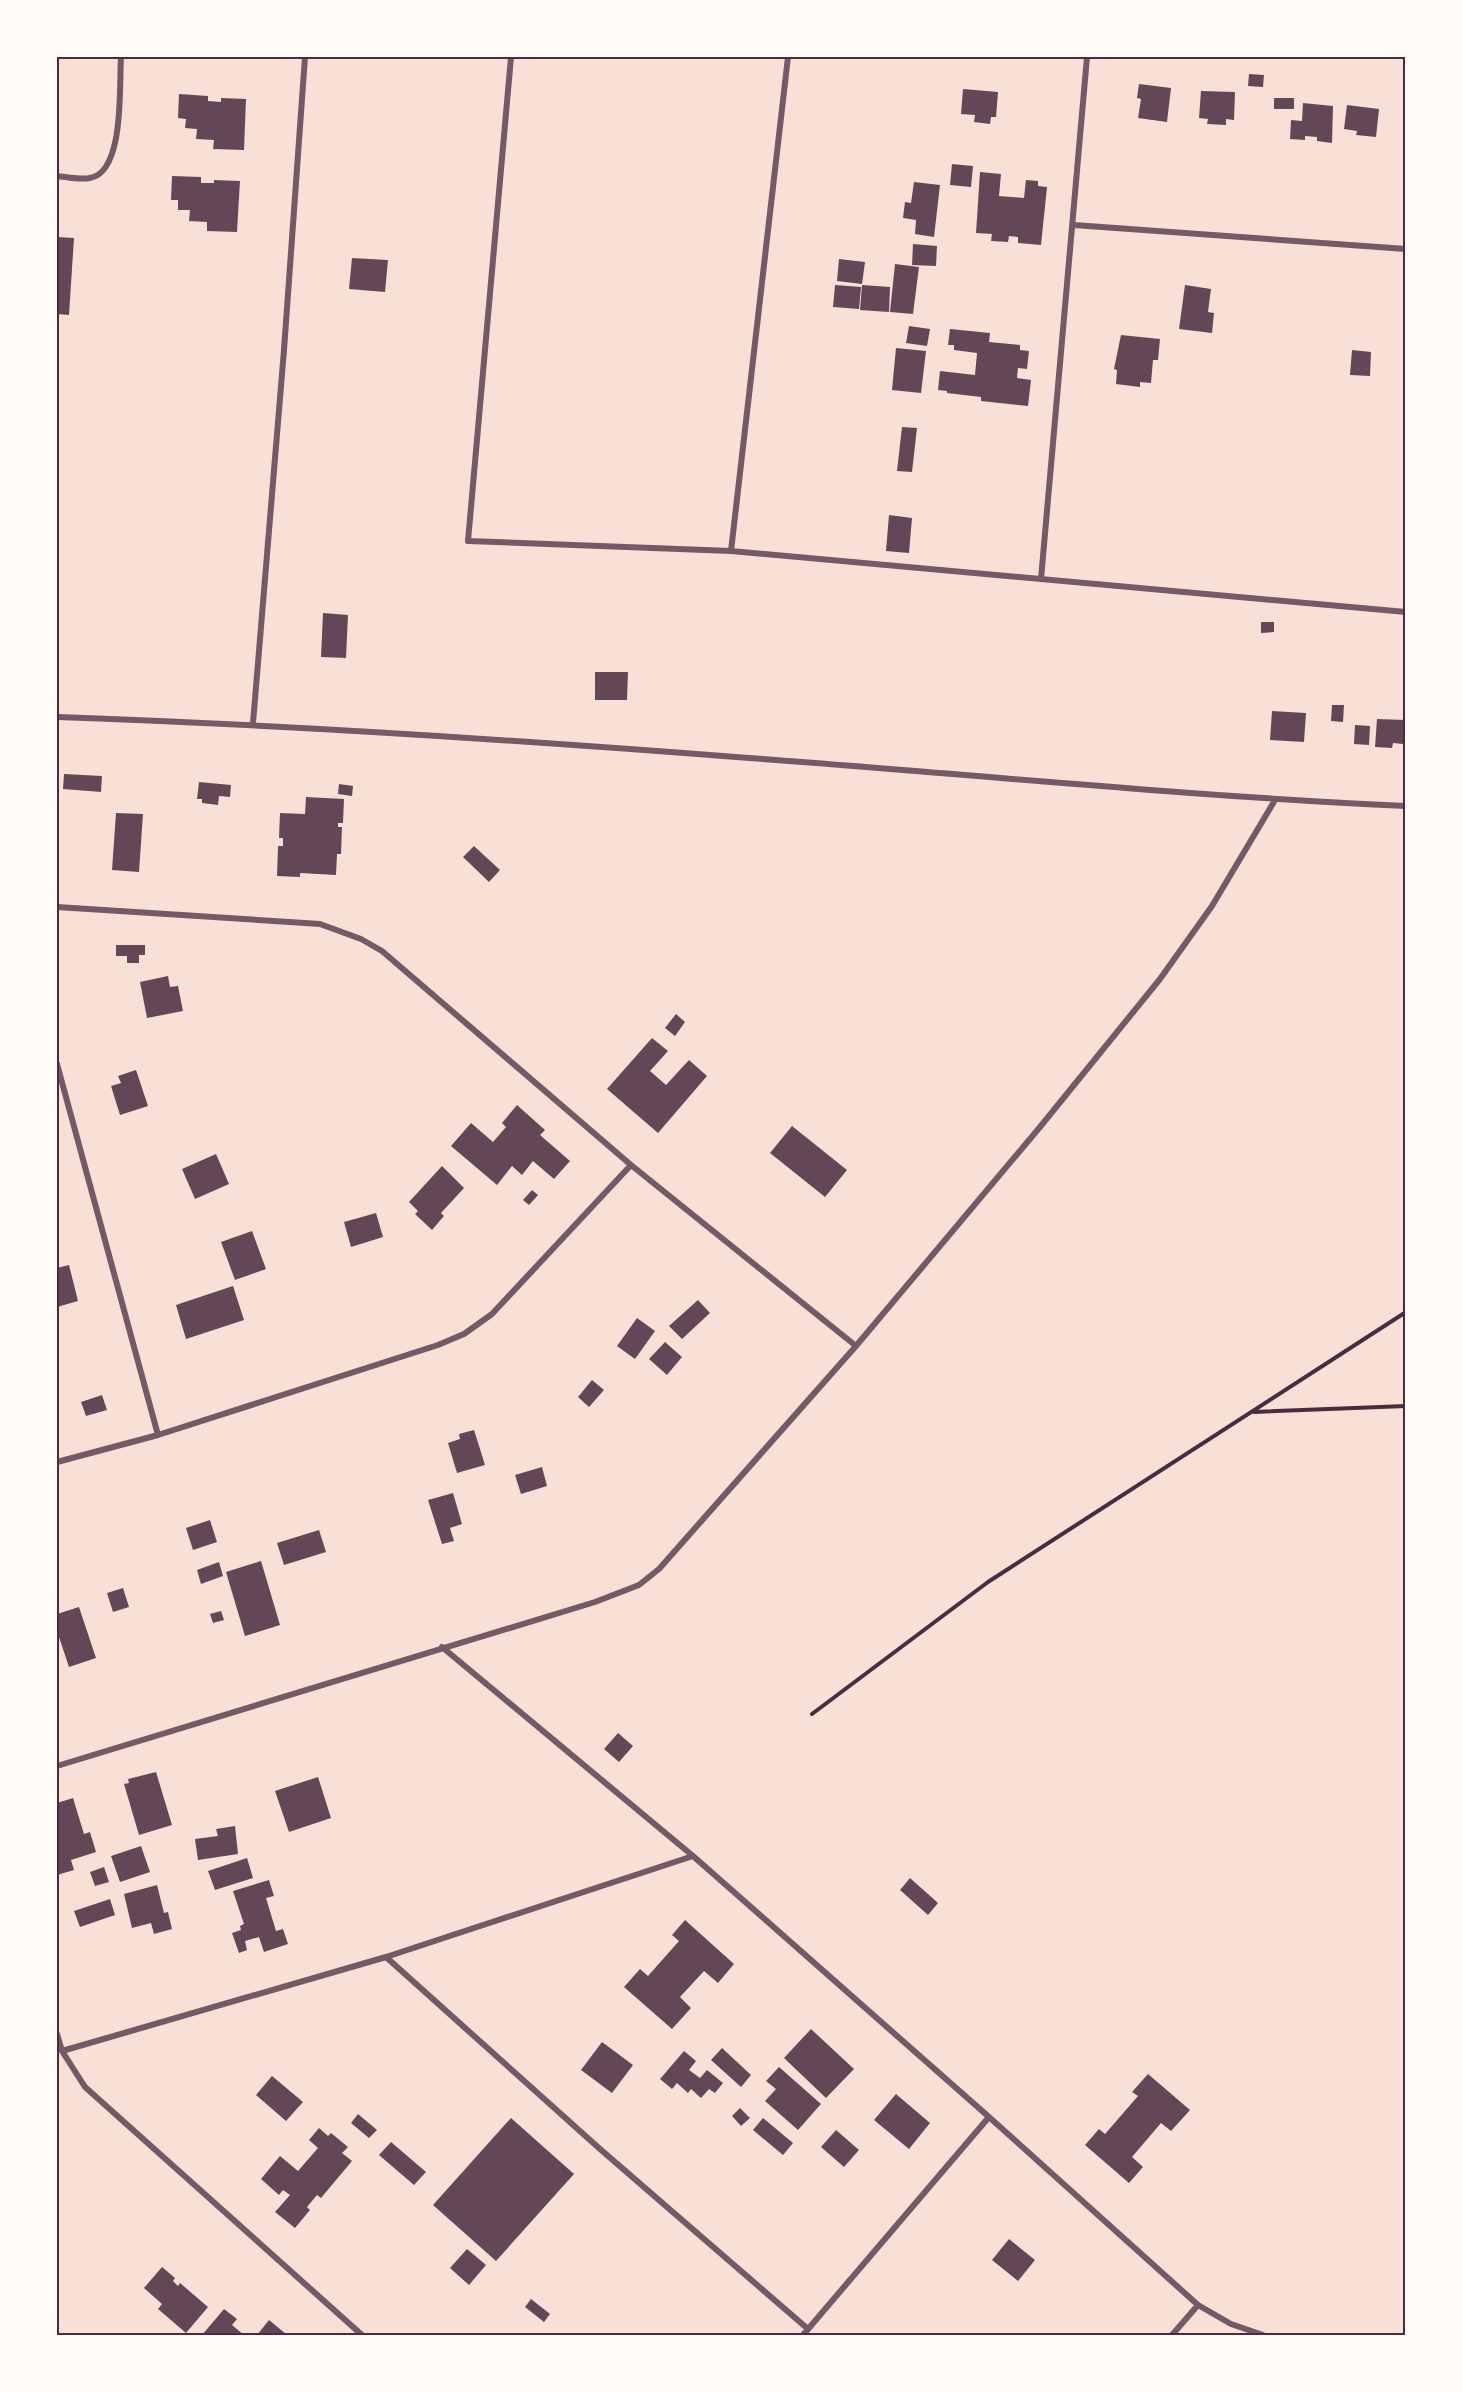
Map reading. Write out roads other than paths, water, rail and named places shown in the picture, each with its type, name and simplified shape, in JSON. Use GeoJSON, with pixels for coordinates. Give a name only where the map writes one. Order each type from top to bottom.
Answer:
{"type":"FeatureCollection","features":[{"type":"Feature","properties":{"kind":"street"},"geometry":{"type":"LineString","coordinates":[[57,176],[90,178],[108,167],[115,152],[121,57]]}},
{"type":"Feature","properties":{"kind":"street"},"geometry":{"type":"LineString","coordinates":[[254,723],[305,57]]}},
{"type":"Feature","properties":{"kind":"street"},"geometry":{"type":"LineString","coordinates":[[511,57],[468,541],[731,551],[1406,612]]}},
{"type":"Feature","properties":{"kind":"street"},"geometry":{"type":"LineString","coordinates":[[731,551],[788,57]]}},
{"type":"Feature","properties":{"kind":"street"},"geometry":{"type":"LineString","coordinates":[[1041,579],[1074,225],[1086,57]]}},
{"type":"Feature","properties":{"kind":"street"},"geometry":{"type":"LineString","coordinates":[[1074,225],[1406,249]]}},
{"type":"Feature","properties":{"kind":"street"},"geometry":{"type":"LineString","coordinates":[[57,717],[254,723],[736,757],[1275,800],[1406,806]]}},
{"type":"Feature","properties":{"kind":"street"},"geometry":{"type":"LineString","coordinates":[[57,1766],[595,1602],[639,1585],[659,1569],[856,1347],[1160,979],[1212,906],[1275,800]]}},
{"type":"Feature","properties":{"kind":"street"},"geometry":{"type":"LineString","coordinates":[[57,907],[320,924],[361,939],[382,951],[632,1165],[856,1347]]}},
{"type":"Feature","properties":{"kind":"street"},"geometry":{"type":"LineString","coordinates":[[57,1064],[158,1435]]}},
{"type":"Feature","properties":{"kind":"street"},"geometry":{"type":"LineString","coordinates":[[57,1462],[158,1435],[438,1345],[464,1334],[492,1314],[632,1165]]}},
{"type":"Feature","properties":{"kind":"street"},"geometry":{"type":"LineString","coordinates":[[442,1647],[693,1856],[1198,2305],[1231,2324],[1263,2335]]}},
{"type":"Feature","properties":{"kind":"street"},"geometry":{"type":"LineString","coordinates":[[62,2050],[386,1957],[693,1856]]}},
{"type":"Feature","properties":{"kind":"street"},"geometry":{"type":"LineString","coordinates":[[386,1957],[600,2149],[808,2329]]}},
{"type":"Feature","properties":{"kind":"street"},"geometry":{"type":"LineString","coordinates":[[57,2034],[62,2050],[85,2087],[362,2335]]}},
{"type":"Feature","properties":{"kind":"street"},"geometry":{"type":"LineString","coordinates":[[803,2335],[989,2117]]}},
{"type":"Feature","properties":{"kind":"street"},"geometry":{"type":"LineString","coordinates":[[1172,2335],[1198,2305]]}}]}
